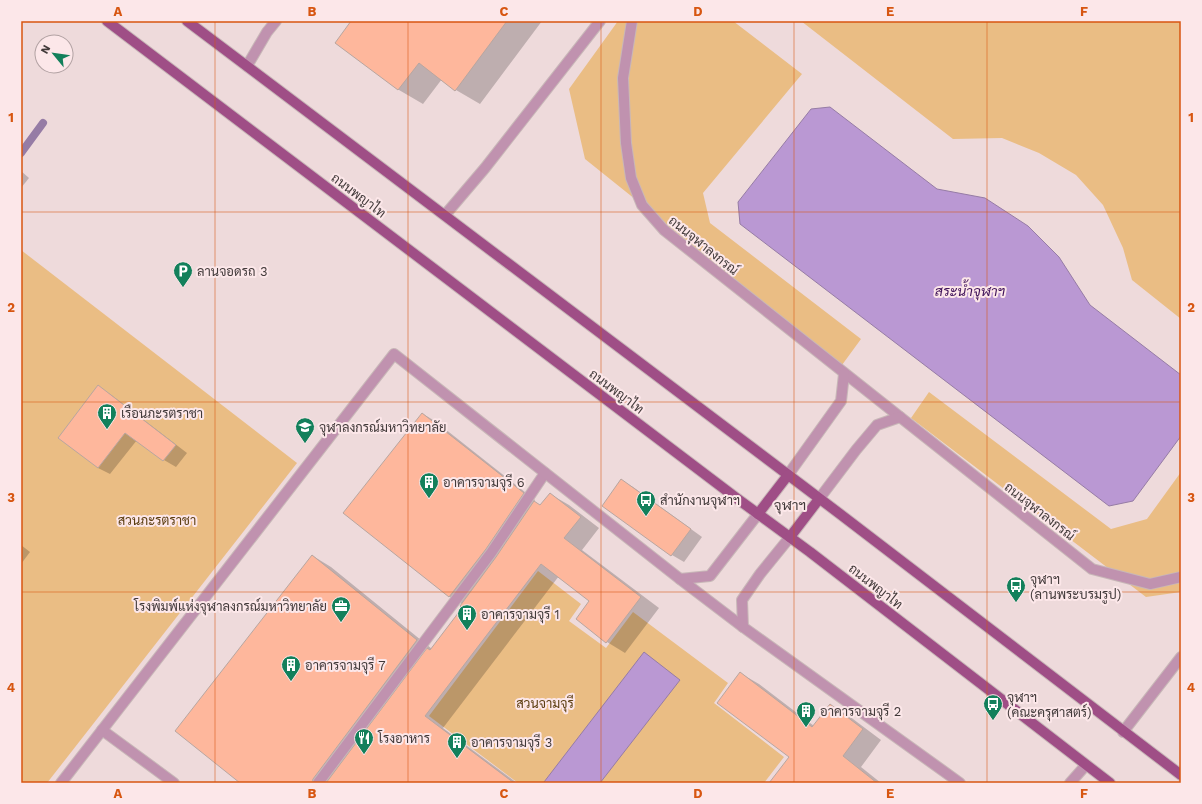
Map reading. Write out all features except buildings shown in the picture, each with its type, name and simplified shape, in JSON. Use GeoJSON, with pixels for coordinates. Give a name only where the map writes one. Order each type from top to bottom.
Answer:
{"type":"FeatureCollection","features":[{"type":"Feature","properties":{"kind":"main road","name":"ถนนพญาไท"},"geometry":{"type":"LineString","coordinates":[[107,21],[790,537],[1110,783]]}},
{"type":"Feature","properties":{"kind":"main road"},"geometry":{"type":"LineString","coordinates":[[193,23],[247,66],[846,519],[1181,775]]}},
{"type":"Feature","properties":{"kind":"main road"},"geometry":{"type":"LineString","coordinates":[[758,514],[788,475]]}},
{"type":"Feature","properties":{"kind":"main road"},"geometry":{"type":"LineString","coordinates":[[790,537],[819,499]]}},
{"type":"Feature","properties":{"kind":"street"},"geometry":{"type":"LineString","coordinates":[[247,66],[267,32],[276,21]]}},
{"type":"Feature","properties":{"kind":"street"},"geometry":{"type":"LineString","coordinates":[[445,215],[485,168],[600,21]]}},
{"type":"Feature","properties":{"kind":"street","name":"ถนนจุฬาลงกรณ์"},"geometry":{"type":"LineString","coordinates":[[632,21],[622,78],[626,143],[631,178],[642,205],[664,230],[844,374],[1092,568],[1150,584],[1181,576]]}},
{"type":"Feature","properties":{"kind":"street"},"geometry":{"type":"LineString","coordinates":[[61,783],[394,354],[743,627],[960,783]]}},
{"type":"Feature","properties":{"kind":"street"},"geometry":{"type":"LineString","coordinates":[[788,475],[841,401],[844,374]]}},
{"type":"Feature","properties":{"kind":"street"},"geometry":{"type":"LineString","coordinates":[[819,499],[876,425],[900,417]]}},
{"type":"Feature","properties":{"kind":"street"},"geometry":{"type":"LineString","coordinates":[[318,783],[491,553],[545,473]]}},
{"type":"Feature","properties":{"kind":"street"},"geometry":{"type":"LineString","coordinates":[[680,579],[710,576],[758,514]]}},
{"type":"Feature","properties":{"kind":"street"},"geometry":{"type":"LineString","coordinates":[[743,627],[742,600],[760,574],[790,537]]}},
{"type":"Feature","properties":{"kind":"street"},"geometry":{"type":"LineString","coordinates":[[1123,732],[1181,657]]}},
{"type":"Feature","properties":{"kind":"street"},"geometry":{"type":"LineString","coordinates":[[102,730],[174,783]]}},
{"type":"Feature","properties":{"kind":"street"},"geometry":{"type":"LineString","coordinates":[[1070,783],[1086,764]]}},
{"type":"Feature","properties":{"kind":"green space"},"geometry":{"type":"Polygon","coordinates":[[[618,21],[733,21],[802,74],[703,193],[710,223],[861,339],[842,365],[585,159],[569,89],[618,21]]]}},
{"type":"Feature","properties":{"kind":"green space"},"geometry":{"type":"Polygon","coordinates":[[[801,21],[1181,21],[1181,319],[1132,280],[1123,248],[1103,205],[1076,175],[1039,153],[1002,138],[953,139],[801,21]]]}},
{"type":"Feature","properties":{"kind":"green space","name":"สวนภะรตราชา"},"geometry":{"type":"Polygon","coordinates":[[[21,250],[297,463],[47,783],[21,783],[21,250]]]}},
{"type":"Feature","properties":{"kind":"green space"},"geometry":{"type":"Polygon","coordinates":[[[929,392],[1111,529],[1147,519],[1181,472],[1181,592],[1146,597],[911,418],[929,392]]]}},
{"type":"Feature","properties":{"kind":"green space","name":"สวนจามจุรี"},"geometry":{"type":"Polygon","coordinates":[[[538,571],[581,604],[569,621],[606,648],[633,612],[728,683],[714,703],[784,757],[764,783],[518,783],[429,716],[538,571]]]}},
{"type":"Feature","properties":{"kind":"water","name":"สระน้ำจุฬาฯ"},"geometry":{"type":"Polygon","coordinates":[[[830,107],[937,189],[985,198],[1028,226],[1059,257],[1090,305],[1181,375],[1181,436],[1133,501],[1109,506],[740,224],[738,202],[811,109],[830,107]]]}},
{"type":"Feature","properties":{"kind":"water"},"geometry":{"type":"Polygon","coordinates":[[[644,652],[680,680],[600,783],[545,783],[544,782],[644,652]]]}},
{"type":"Feature","properties":{"kind":"waterway"},"geometry":{"type":"LineString","coordinates":[[21,153],[43,123]]}},
{"type":"Feature","properties":{"kind":"place","name":"ลานจอดรถ 3"},"geometry":{"type":"Point","coordinates":[183,288]}},
{"type":"Feature","properties":{"kind":"place","name":"เรือนภะรตราชา"},"geometry":{"type":"Point","coordinates":[107,430]}},
{"type":"Feature","properties":{"kind":"place","name":"จุฬาลงกรณ์มหาวิทยาลัย"},"geometry":{"type":"Point","coordinates":[305,444]}},
{"type":"Feature","properties":{"kind":"place","name":"อาคารจามจุรี 6"},"geometry":{"type":"Point","coordinates":[429,499]}},
{"type":"Feature","properties":{"kind":"place","name":"สำนักงานจุฬาฯ"},"geometry":{"type":"Point","coordinates":[646,517]}},
{"type":"Feature","properties":{"kind":"place","name":"จุฬาฯ (ลานพระบรมรูป)"},"geometry":{"type":"Point","coordinates":[1016,603]}},
{"type":"Feature","properties":{"kind":"place","name":"โรงพิมพ์แห่งจุฬาลงกรณ์มหาวิทยาลัย"},"geometry":{"type":"Point","coordinates":[341,623]}},
{"type":"Feature","properties":{"kind":"place","name":"อาคารจามจุรี 1"},"geometry":{"type":"Point","coordinates":[467,631]}},
{"type":"Feature","properties":{"kind":"place","name":"อาคารจามจุรี 7"},"geometry":{"type":"Point","coordinates":[291,682]}},
{"type":"Feature","properties":{"kind":"place","name":"จุฬาฯ (คณะครุศาสตร์)"},"geometry":{"type":"Point","coordinates":[993,721]}},
{"type":"Feature","properties":{"kind":"place","name":"อาคารจามจุรี 2"},"geometry":{"type":"Point","coordinates":[806,728]}},
{"type":"Feature","properties":{"kind":"place","name":"โรงอาหาร"},"geometry":{"type":"Point","coordinates":[364,755]}},
{"type":"Feature","properties":{"kind":"place","name":"อาคารจามจุรี 3"},"geometry":{"type":"Point","coordinates":[457,759]}},
{"type":"Feature","properties":{"kind":"district","name":"จุฬาฯ"},"geometry":{"type":"Point","coordinates":[790,505]}}]}
